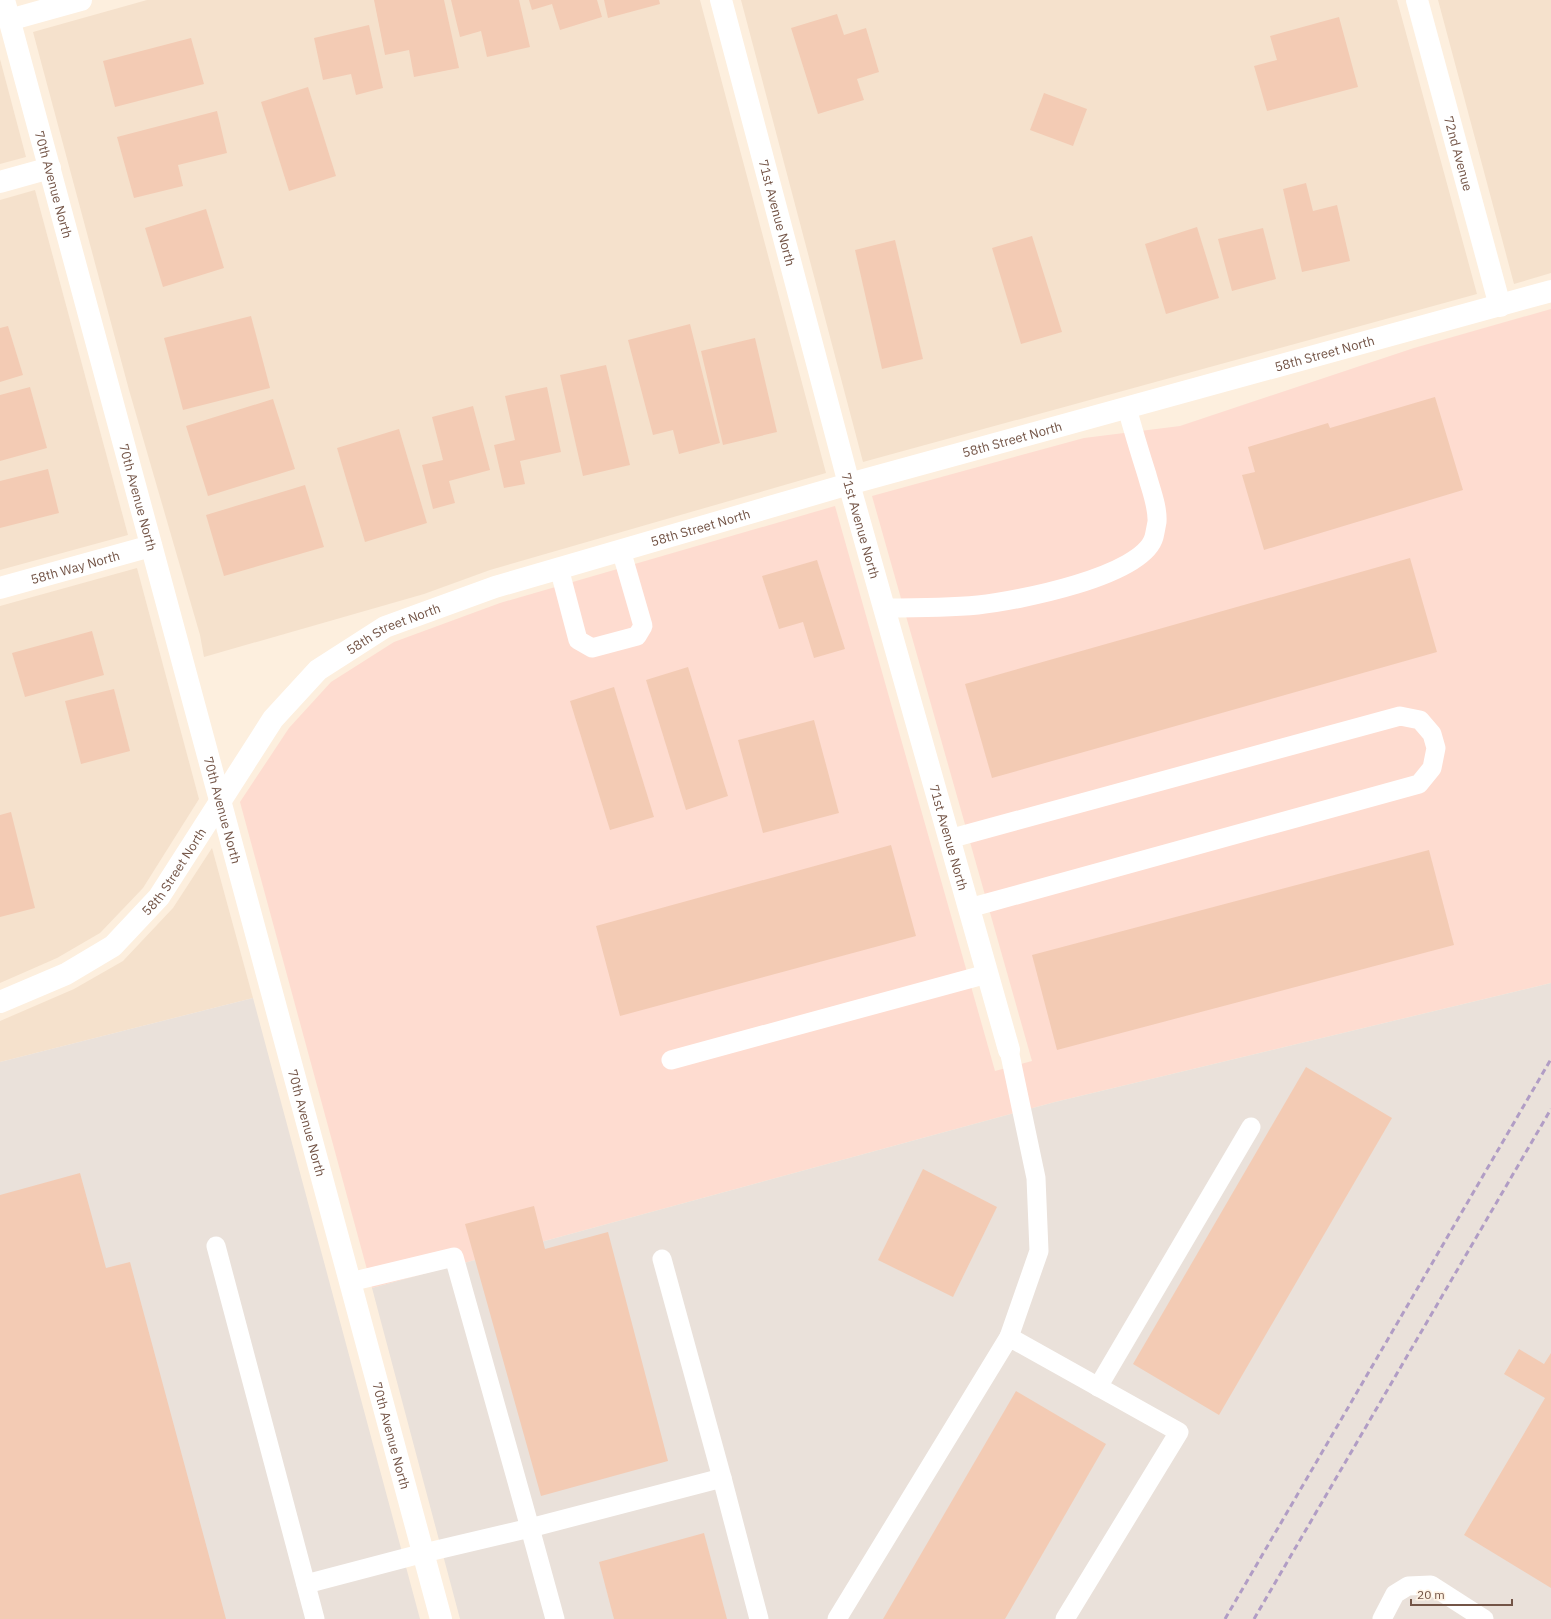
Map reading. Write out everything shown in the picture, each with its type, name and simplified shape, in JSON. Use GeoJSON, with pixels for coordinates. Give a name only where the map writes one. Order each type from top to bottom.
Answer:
{"type":"FeatureCollection","features":[{"type":"Feature","properties":{"kind":"street"},"geometry":{"type":"LineString","coordinates":[[7,10],[81,0]]}},
{"type":"Feature","properties":{"kind":"street","name":"71st Avenue North"},"geometry":{"type":"LineString","coordinates":[[720,0],[849,484],[1009,1050]]}},
{"type":"Feature","properties":{"kind":"street","name":"72nd Avenue"},"geometry":{"type":"LineString","coordinates":[[1417,0],[1500,306]]}},
{"type":"Feature","properties":{"kind":"street","name":"70th Avenue North"},"geometry":{"type":"LineString","coordinates":[[7,10],[441,1619]]}},
{"type":"Feature","properties":{"kind":"street"},"geometry":{"type":"LineString","coordinates":[[0,182],[50,168]]}},
{"type":"Feature","properties":{"kind":"street","name":"58th Street North"},"geometry":{"type":"LineString","coordinates":[[0,1002],[66,974],[113,946],[159,897],[273,719],[318,670],[385,627],[495,587],[849,484],[1551,292]]}},
{"type":"Feature","properties":{"kind":"street","name":"58th Way North"},"geometry":{"type":"LineString","coordinates":[[0,588],[151,546]]}},
{"type":"Feature","properties":{"kind":"lane"},"geometry":{"type":"LineString","coordinates":[[884,608],[931,608],[979,605],[1032,596],[1098,578],[1124,566],[1145,552],[1153,539],[1157,522],[1153,497],[1127,408]]}},
{"type":"Feature","properties":{"kind":"lane"},"geometry":{"type":"LineString","coordinates":[[559,568],[578,640],[592,648],[637,636],[642,626],[621,550]]}},
{"type":"Feature","properties":{"kind":"lane"},"geometry":{"type":"LineString","coordinates":[[949,839],[1400,716],[1420,720],[1432,734],[1436,748],[1432,768],[1420,784],[969,908]]}},
{"type":"Feature","properties":{"kind":"lane"},"geometry":{"type":"LineString","coordinates":[[671,1060],[987,974]]}},
{"type":"Feature","properties":{"kind":"lane"},"geometry":{"type":"LineString","coordinates":[[837,1619],[1009,1337],[1039,1252],[1036,1178],[1009,1050]]}},
{"type":"Feature","properties":{"kind":"lane"},"geometry":{"type":"LineString","coordinates":[[1098,1387],[1251,1127]]}},
{"type":"Feature","properties":{"kind":"lane"},"geometry":{"type":"LineString","coordinates":[[216,1246],[315,1619]]}},
{"type":"Feature","properties":{"kind":"lane"},"geometry":{"type":"LineString","coordinates":[[350,1282],[454,1257],[555,1619]]}},
{"type":"Feature","properties":{"kind":"lane"},"geometry":{"type":"LineString","coordinates":[[662,1259],[759,1619]]}},
{"type":"Feature","properties":{"kind":"lane"},"geometry":{"type":"LineString","coordinates":[[1009,1337],[1179,1432],[1065,1619]]}},
{"type":"Feature","properties":{"kind":"lane"},"geometry":{"type":"LineString","coordinates":[[306,1584],[722,1478]]}},
{"type":"Feature","properties":{"kind":"lane"},"geometry":{"type":"LineString","coordinates":[[1382,1619],[1395,1594],[1408,1586],[1431,1585],[1484,1619]]}},
{"type":"Feature","properties":{"kind":"shaded area"},"geometry":{"type":"Polygon","coordinates":[[[147,0],[700,0],[826,473],[490,570],[424,594],[204,657],[200,635],[129,390],[33,32],[147,0]]]}},
{"type":"Feature","properties":{"kind":"shaded area"},"geometry":{"type":"Polygon","coordinates":[[[741,0],[1397,0],[1477,294],[863,462],[741,0]]]}},
{"type":"Feature","properties":{"kind":"shaded area"},"geometry":{"type":"Polygon","coordinates":[[[1438,0],[1551,0],[1551,273],[1514,284],[1438,0]]]}},
{"type":"Feature","properties":{"kind":"shaded area"},"geometry":{"type":"Polygon","coordinates":[[[0,59],[26,157],[0,164],[0,59]]]}},
{"type":"Feature","properties":{"kind":"shaded area"},"geometry":{"type":"Polygon","coordinates":[[[35,190],[128,535],[0,570],[0,200],[35,190]]]}},
{"type":"Feature","properties":{"kind":"shaded area"},"geometry":{"type":"Polygon","coordinates":[[[1551,309],[1551,983],[1055,1102],[372,1288],[240,802],[289,728],[331,682],[394,642],[500,603],[835,506],[995,1071],[1032,1061],[872,496],[1084,438],[1180,426],[1414,348],[1551,309]]]}},
{"type":"Feature","properties":{"kind":"shaded area"},"geometry":{"type":"Polygon","coordinates":[[[137,568],[199,799],[143,888],[100,933],[57,958],[0,983],[0,606],[137,568]]]}},
{"type":"Feature","properties":{"kind":"shaded area"},"geometry":{"type":"Polygon","coordinates":[[[212,848],[253,998],[0,1062],[0,1021],[74,989],[123,961],[173,908],[212,848]]]}},
{"type":"Feature","properties":{"kind":"shaded area"},"geometry":{"type":"Polygon","coordinates":[[[1551,983],[1551,1619],[460,1619],[372,1288],[1055,1102],[1551,983]]]}},
{"type":"Feature","properties":{"kind":"shaded area"},"geometry":{"type":"Polygon","coordinates":[[[253,998],[420,1619],[0,1619],[0,1062],[253,998]]]}},
{"type":"Feature","properties":{"kind":"building"},"geometry":{"type":"Polygon","coordinates":[[[374,0],[444,0],[459,68],[414,77],[409,50],[385,55],[374,0]]]}},
{"type":"Feature","properties":{"kind":"building"},"geometry":{"type":"Polygon","coordinates":[[[451,0],[519,0],[530,47],[487,57],[481,31],[460,37],[451,0]]]}},
{"type":"Feature","properties":{"kind":"building"},"geometry":{"type":"Polygon","coordinates":[[[529,0],[597,0],[602,17],[560,30],[552,4],[532,10],[529,0]]]}},
{"type":"Feature","properties":{"kind":"building"},"geometry":{"type":"Polygon","coordinates":[[[604,0],[659,0],[660,4],[608,18],[604,0]]]}},
{"type":"Feature","properties":{"kind":"building"},"geometry":{"type":"Polygon","coordinates":[[[837,14],[844,35],[866,28],[879,72],[857,79],[864,100],[818,114],[791,28],[837,14]]]}},
{"type":"Feature","properties":{"kind":"building"},"geometry":{"type":"Polygon","coordinates":[[[1339,17],[1358,87],[1267,111],[1254,66],[1277,60],[1270,36],[1339,17]]]}},
{"type":"Feature","properties":{"kind":"building"},"geometry":{"type":"Polygon","coordinates":[[[369,25],[383,88],[356,95],[351,74],[323,80],[314,38],[369,25]]]}},
{"type":"Feature","properties":{"kind":"building"},"geometry":{"type":"Polygon","coordinates":[[[191,38],[204,84],[115,107],[103,61],[191,38]]]}},
{"type":"Feature","properties":{"kind":"building"},"geometry":{"type":"Polygon","coordinates":[[[308,87],[336,176],[289,191],[261,102],[308,87]]]}},
{"type":"Feature","properties":{"kind":"building"},"geometry":{"type":"Polygon","coordinates":[[[1044,93],[1087,109],[1073,146],[1030,130],[1044,93]]]}},
{"type":"Feature","properties":{"kind":"building"},"geometry":{"type":"Polygon","coordinates":[[[217,111],[227,153],[178,165],[183,186],[134,198],[117,137],[217,111]]]}},
{"type":"Feature","properties":{"kind":"building"},"geometry":{"type":"Polygon","coordinates":[[[1306,183],[1313,211],[1337,205],[1350,261],[1302,272],[1283,189],[1306,183]]]}},
{"type":"Feature","properties":{"kind":"building"},"geometry":{"type":"Polygon","coordinates":[[[206,209],[224,268],[163,287],[145,228],[206,209]]]}},
{"type":"Feature","properties":{"kind":"building"},"geometry":{"type":"Polygon","coordinates":[[[1197,227],[1219,298],[1166,314],[1145,244],[1197,227]]]}},
{"type":"Feature","properties":{"kind":"building"},"geometry":{"type":"Polygon","coordinates":[[[1263,228],[1276,279],[1232,291],[1218,239],[1263,228]]]}},
{"type":"Feature","properties":{"kind":"building"},"geometry":{"type":"Polygon","coordinates":[[[1032,236],[1062,332],[1021,344],[992,248],[1032,236]]]}},
{"type":"Feature","properties":{"kind":"building"},"geometry":{"type":"Polygon","coordinates":[[[895,240],[923,359],[882,369],[855,250],[895,240]]]}},
{"type":"Feature","properties":{"kind":"building"},"geometry":{"type":"Polygon","coordinates":[[[251,316],[270,388],[183,410],[164,338],[251,316]]]}},
{"type":"Feature","properties":{"kind":"building"},"geometry":{"type":"Polygon","coordinates":[[[690,324],[720,443],[679,454],[673,430],[653,435],[628,340],[690,324]]]}},
{"type":"Feature","properties":{"kind":"building"},"geometry":{"type":"Polygon","coordinates":[[[8,326],[23,375],[0,382],[0,328],[8,326]]]}},
{"type":"Feature","properties":{"kind":"building"},"geometry":{"type":"Polygon","coordinates":[[[755,338],[777,432],[723,445],[701,351],[755,338]]]}},
{"type":"Feature","properties":{"kind":"building"},"geometry":{"type":"Polygon","coordinates":[[[606,365],[630,465],[583,476],[560,375],[606,365]]]}},
{"type":"Feature","properties":{"kind":"building"},"geometry":{"type":"Polygon","coordinates":[[[30,387],[47,448],[0,461],[0,395],[30,387]]]}},
{"type":"Feature","properties":{"kind":"building"},"geometry":{"type":"Polygon","coordinates":[[[547,387],[561,452],[520,461],[525,484],[504,488],[494,445],[515,440],[505,396],[547,387]]]}},
{"type":"Feature","properties":{"kind":"building"},"geometry":{"type":"Polygon","coordinates":[[[1435,397],[1463,490],[1264,550],[1242,475],[1255,472],[1248,447],[1328,423],[1330,428],[1435,397]]]}},
{"type":"Feature","properties":{"kind":"building"},"geometry":{"type":"Polygon","coordinates":[[[273,399],[295,469],[208,496],[186,426],[273,399]]]}},
{"type":"Feature","properties":{"kind":"building"},"geometry":{"type":"Polygon","coordinates":[[[473,406],[490,470],[449,481],[455,503],[433,509],[422,465],[443,460],[432,417],[473,406]]]}},
{"type":"Feature","properties":{"kind":"building"},"geometry":{"type":"Polygon","coordinates":[[[399,429],[427,523],[365,542],[337,448],[399,429]]]}},
{"type":"Feature","properties":{"kind":"building"},"geometry":{"type":"Polygon","coordinates":[[[48,469],[59,513],[0,528],[0,481],[48,469]]]}},
{"type":"Feature","properties":{"kind":"building"},"geometry":{"type":"Polygon","coordinates":[[[305,485],[324,547],[224,576],[206,515],[305,485]]]}},
{"type":"Feature","properties":{"kind":"building"},"geometry":{"type":"Polygon","coordinates":[[[1410,558],[1437,652],[992,778],[965,684],[1410,558]]]}},
{"type":"Feature","properties":{"kind":"building"},"geometry":{"type":"Polygon","coordinates":[[[817,560],[845,649],[814,658],[803,622],[779,629],[762,576],[817,560]]]}},
{"type":"Feature","properties":{"kind":"building"},"geometry":{"type":"Polygon","coordinates":[[[92,631],[104,675],[25,697],[12,653],[92,631]]]}},
{"type":"Feature","properties":{"kind":"building"},"geometry":{"type":"Polygon","coordinates":[[[688,667],[728,796],[686,810],[646,680],[688,667]]]}},
{"type":"Feature","properties":{"kind":"building"},"geometry":{"type":"Polygon","coordinates":[[[614,687],[654,817],[610,830],[570,701],[614,687]]]}},
{"type":"Feature","properties":{"kind":"building"},"geometry":{"type":"Polygon","coordinates":[[[114,689],[130,751],[81,764],[65,701],[114,689]]]}},
{"type":"Feature","properties":{"kind":"building"},"geometry":{"type":"Polygon","coordinates":[[[814,720],[839,813],[763,833],[738,740],[814,720]]]}},
{"type":"Feature","properties":{"kind":"building"},"geometry":{"type":"Polygon","coordinates":[[[11,812],[35,908],[0,917],[0,815],[11,812]]]}},
{"type":"Feature","properties":{"kind":"building"},"geometry":{"type":"Polygon","coordinates":[[[891,845],[916,936],[620,1016],[596,926],[891,845]]]}},
{"type":"Feature","properties":{"kind":"building"},"geometry":{"type":"Polygon","coordinates":[[[1429,850],[1454,945],[1057,1050],[1032,955],[1429,850]]]}},
{"type":"Feature","properties":{"kind":"building"},"geometry":{"type":"Polygon","coordinates":[[[1306,1067],[1392,1118],[1219,1415],[1133,1364],[1306,1067]]]}},
{"type":"Feature","properties":{"kind":"building"},"geometry":{"type":"Polygon","coordinates":[[[923,1169],[997,1207],[953,1297],[878,1260],[923,1169]]]}},
{"type":"Feature","properties":{"kind":"building"},"geometry":{"type":"Polygon","coordinates":[[[80,1173],[106,1268],[130,1262],[226,1619],[0,1619],[0,1195],[80,1173]]]}},
{"type":"Feature","properties":{"kind":"building"},"geometry":{"type":"Polygon","coordinates":[[[534,1206],[545,1249],[608,1232],[668,1461],[541,1496],[465,1224],[534,1206]]]}},
{"type":"Feature","properties":{"kind":"building"},"geometry":{"type":"Polygon","coordinates":[[[1519,1349],[1544,1364],[1551,1353],[1551,1588],[1464,1535],[1545,1398],[1504,1374],[1519,1349]]]}},
{"type":"Feature","properties":{"kind":"building"},"geometry":{"type":"Polygon","coordinates":[[[1016,1391],[1106,1444],[1005,1619],[883,1619],[1016,1391]]]}},
{"type":"Feature","properties":{"kind":"building"},"geometry":{"type":"Polygon","coordinates":[[[704,1533],[727,1619],[614,1619],[599,1562],[704,1533]]]}},
{"type":"Feature","properties":{"kind":"railway"},"geometry":{"type":"LineString","coordinates":[[1225,1619],[1551,1059]]}},
{"type":"Feature","properties":{"kind":"railway"},"geometry":{"type":"LineString","coordinates":[[1254,1619],[1551,1109]]}}]}
